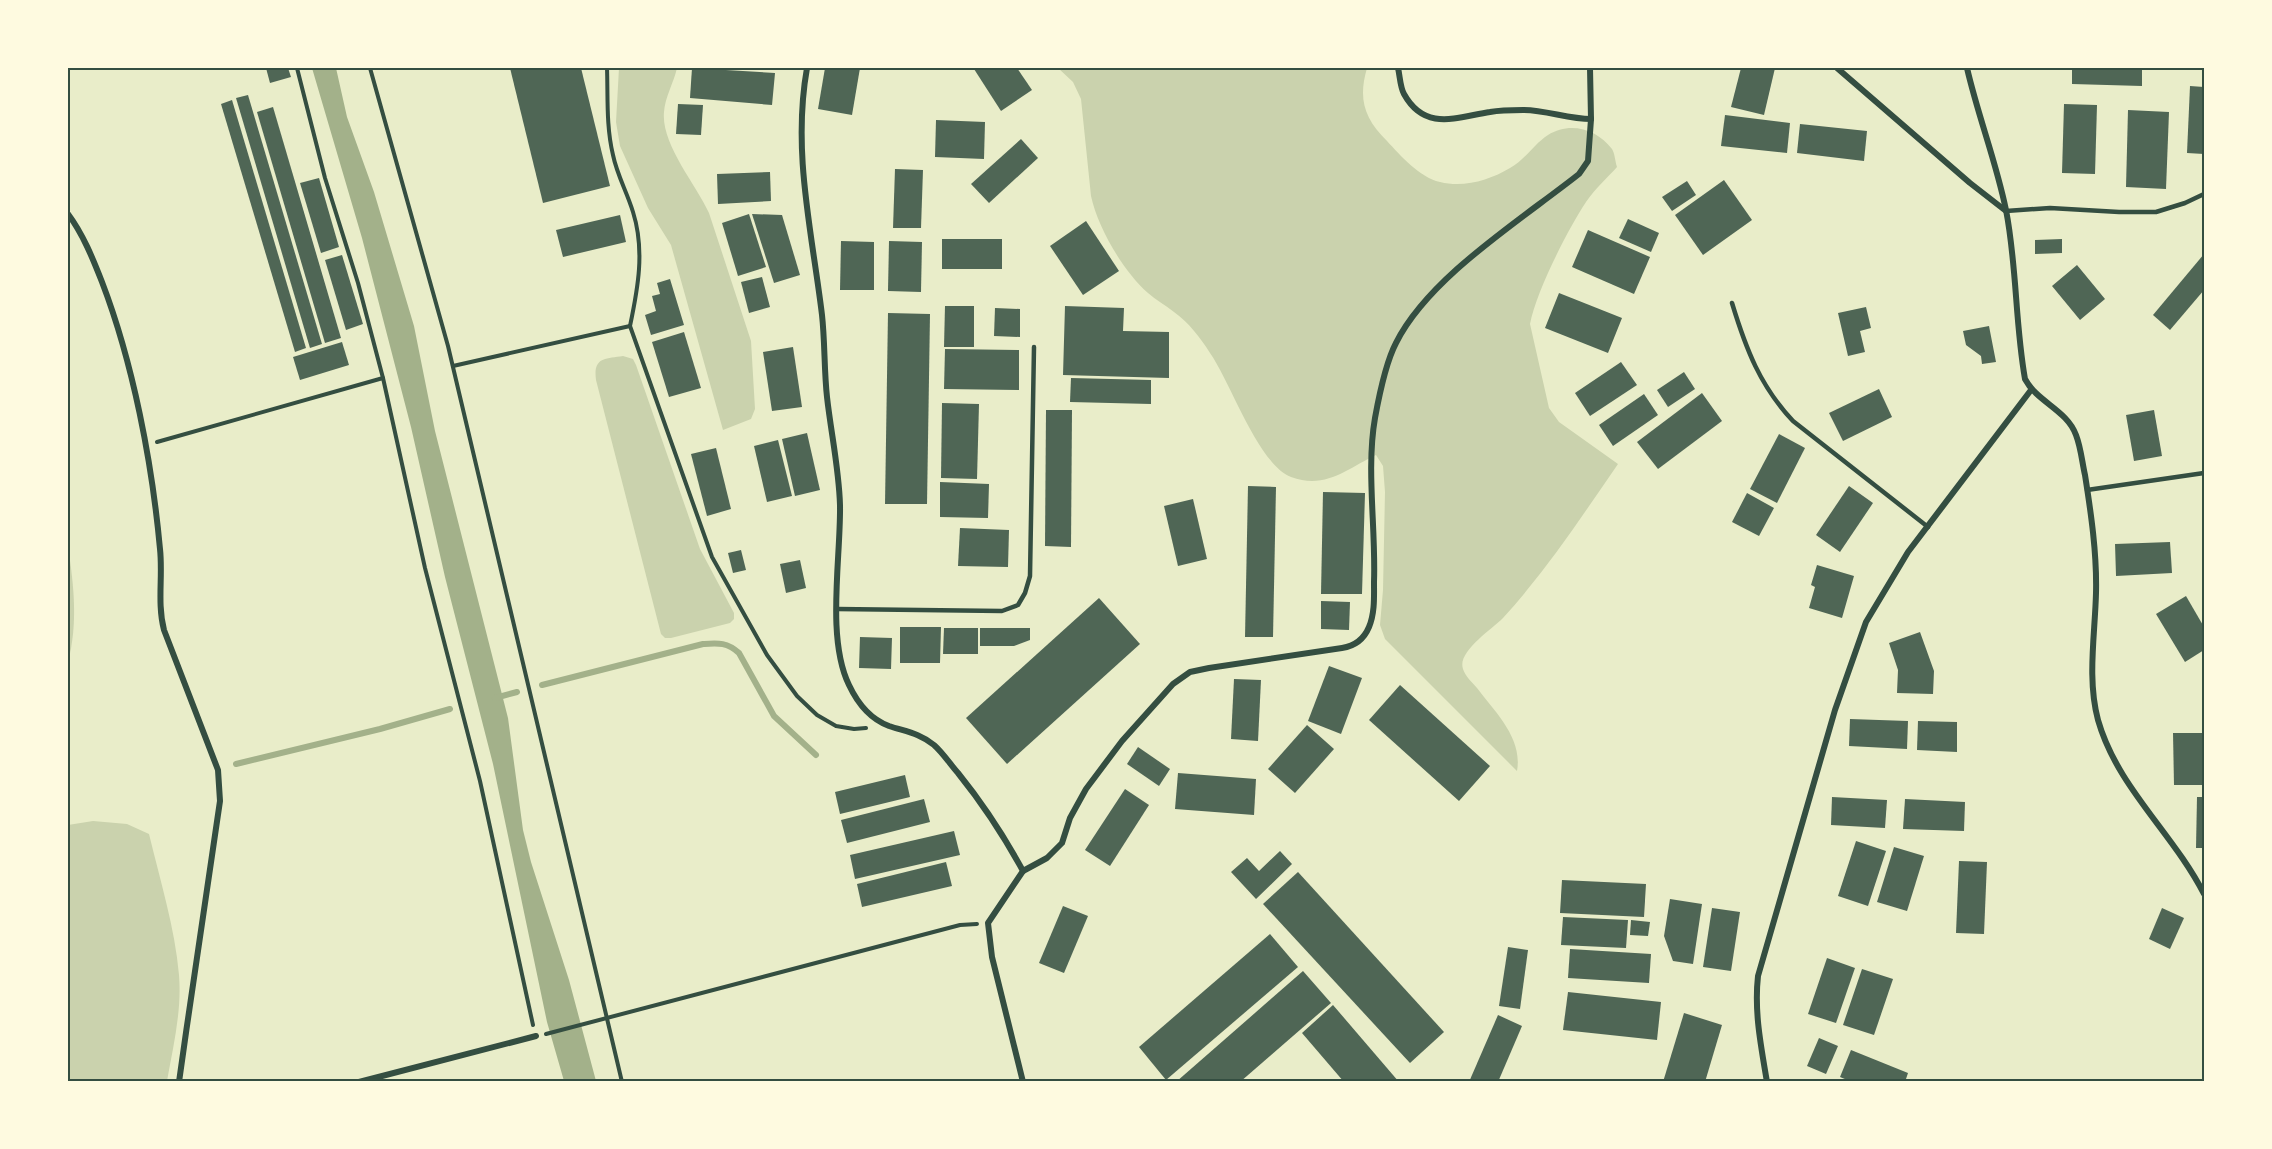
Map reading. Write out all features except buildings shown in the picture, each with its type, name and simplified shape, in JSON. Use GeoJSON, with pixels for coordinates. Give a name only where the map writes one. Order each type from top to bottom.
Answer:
{"type":"FeatureCollection","features":[{"type":"Feature","properties":{"kind":"street"},"geometry":{"type":"LineString","coordinates":[[807,68],[802,107],[803,186],[822,314],[827,395],[840,506],[837,609],[840,657],[856,699],[872,717],[887,725],[919,734],[937,747],[999,828],[1023,871]]}},
{"type":"Feature","properties":{"kind":"street"},"geometry":{"type":"LineString","coordinates":[[1398,68],[1403,93],[1413,106],[1424,116],[1439,120],[1492,111],[1525,110],[1572,119],[1591,119]]}},
{"type":"Feature","properties":{"kind":"street"},"geometry":{"type":"LineString","coordinates":[[1023,1082],[992,957],[988,923],[1023,871],[1047,858],[1062,843],[1070,818],[1086,789],[1122,741],[1173,684],[1190,672],[1209,668],[1354,646],[1370,626],[1374,609],[1375,570],[1372,447],[1375,417],[1395,345],[1410,319],[1458,268],[1579,174],[1588,161],[1591,145],[1590,68]]}},
{"type":"Feature","properties":{"kind":"street"},"geometry":{"type":"LineString","coordinates":[[1838,68],[1970,183],[2006,211]]}},
{"type":"Feature","properties":{"kind":"street"},"geometry":{"type":"LineString","coordinates":[[1967,68],[1996,165],[2006,211],[2025,379],[2031,390],[2071,424],[2080,450],[2094,554],[2096,591],[2093,681],[2098,720],[2119,769],[2186,862],[2205,894]]}},
{"type":"Feature","properties":{"kind":"street"},"geometry":{"type":"LineString","coordinates":[[68,213],[96,264],[112,307],[128,362],[160,546],[160,615],[218,770],[221,787],[179,1082]]}},
{"type":"Feature","properties":{"kind":"street"},"geometry":{"type":"LineString","coordinates":[[1767,1082],[1757,1025],[1758,976],[1835,710],[1866,622],[1908,552],[2031,390]]}},
{"type":"Feature","properties":{"kind":"street"},"geometry":{"type":"LineString","coordinates":[[359,1082],[536,1036]]}},
{"type":"Feature","properties":{"kind":"lane"},"geometry":{"type":"LineString","coordinates":[[2006,211],[2050,208],[2156,212],[2205,194]]}},
{"type":"Feature","properties":{"kind":"lane"},"geometry":{"type":"LineString","coordinates":[[1732,303],[1753,363],[1778,404],[1793,421],[1928,527]]}},
{"type":"Feature","properties":{"kind":"lane"},"geometry":{"type":"LineString","coordinates":[[837,609],[1002,611],[1018,605],[1025,593],[1030,576],[1034,347]]}},
{"type":"Feature","properties":{"kind":"lane"},"geometry":{"type":"LineString","coordinates":[[2087,490],[2205,474]]}},
{"type":"Feature","properties":{"kind":"path"},"geometry":{"type":"LineString","coordinates":[[297,68],[325,178],[358,282],[383,378],[425,568],[480,781],[536,1036],[960,925],[988,923]]}},
{"type":"Feature","properties":{"kind":"path"},"geometry":{"type":"LineString","coordinates":[[370,68],[453,366],[621,1082]]}},
{"type":"Feature","properties":{"kind":"path"},"geometry":{"type":"LineString","coordinates":[[606,68],[608,123],[612,154],[634,212],[639,234],[638,286],[630,326],[712,557],[767,656],[797,696],[817,715],[836,726],[854,729],[887,725]]}},
{"type":"Feature","properties":{"kind":"path"},"geometry":{"type":"LineString","coordinates":[[453,366],[630,326]]}},
{"type":"Feature","properties":{"kind":"path"},"geometry":{"type":"LineString","coordinates":[[144,445],[383,378]]}},
{"type":"Feature","properties":{"kind":"shaded area"},"geometry":{"type":"Polygon","coordinates":[[[312,68],[336,68],[347,117],[374,192],[414,326],[435,431],[508,718],[523,830],[569,980],[596,1081],[564,1081],[547,1022],[493,764],[445,577],[411,427],[362,238],[312,68]]]}},
{"type":"Feature","properties":{"kind":"shaded area"},"geometry":{"type":"Polygon","coordinates":[[[619,68],[677,68],[665,106],[664,124],[673,150],[709,213],[751,341],[755,409],[751,419],[723,430],[671,245],[648,208],[620,146],[616,122],[619,68]]]}},
{"type":"Feature","properties":{"kind":"shaded area"},"geometry":{"type":"Polygon","coordinates":[[[1058,68],[1367,68],[1363,99],[1368,116],[1379,133],[1418,171],[1432,179],[1449,184],[1476,182],[1502,172],[1520,161],[1548,135],[1565,128],[1591,132],[1599,136],[1612,149],[1617,167],[1590,197],[1570,228],[1553,261],[1530,324],[1549,408],[1559,422],[1618,464],[1534,581],[1503,618],[1470,649],[1463,662],[1465,674],[1499,716],[1512,737],[1518,759],[1517,771],[1385,639],[1380,625],[1385,492],[1383,466],[1376,455],[1336,476],[1315,481],[1291,477],[1279,469],[1267,456],[1202,341],[1185,321],[1151,296],[1139,284],[1113,248],[1099,222],[1091,196],[1081,99],[1073,82],[1058,68]]]}},
{"type":"Feature","properties":{"kind":"shaded area"},"geometry":{"type":"Polygon","coordinates":[[[623,356],[633,359],[636,365],[700,549],[734,613],[734,619],[730,623],[671,638],[665,638],[661,634],[596,380],[598,363],[602,360],[623,356]]]}},
{"type":"Feature","properties":{"kind":"shaded area"},"geometry":{"type":"Polygon","coordinates":[[[68,547],[74,605],[73,633],[68,662],[68,547]]]}},
{"type":"Feature","properties":{"kind":"shaded area"},"geometry":{"type":"Polygon","coordinates":[[[93,821],[127,824],[149,834],[171,922],[180,988],[167,1081],[68,1081],[68,825],[93,821]]]}},
{"type":"Feature","properties":{"kind":"waterway"},"geometry":{"type":"LineString","coordinates":[[542,685],[703,644],[726,645],[739,653],[774,716],[816,755]]}},
{"type":"Feature","properties":{"kind":"waterway"},"geometry":{"type":"LineString","coordinates":[[495,698],[517,692]]}},
{"type":"Feature","properties":{"kind":"waterway"},"geometry":{"type":"LineString","coordinates":[[236,764],[380,729],[450,709]]}}]}
